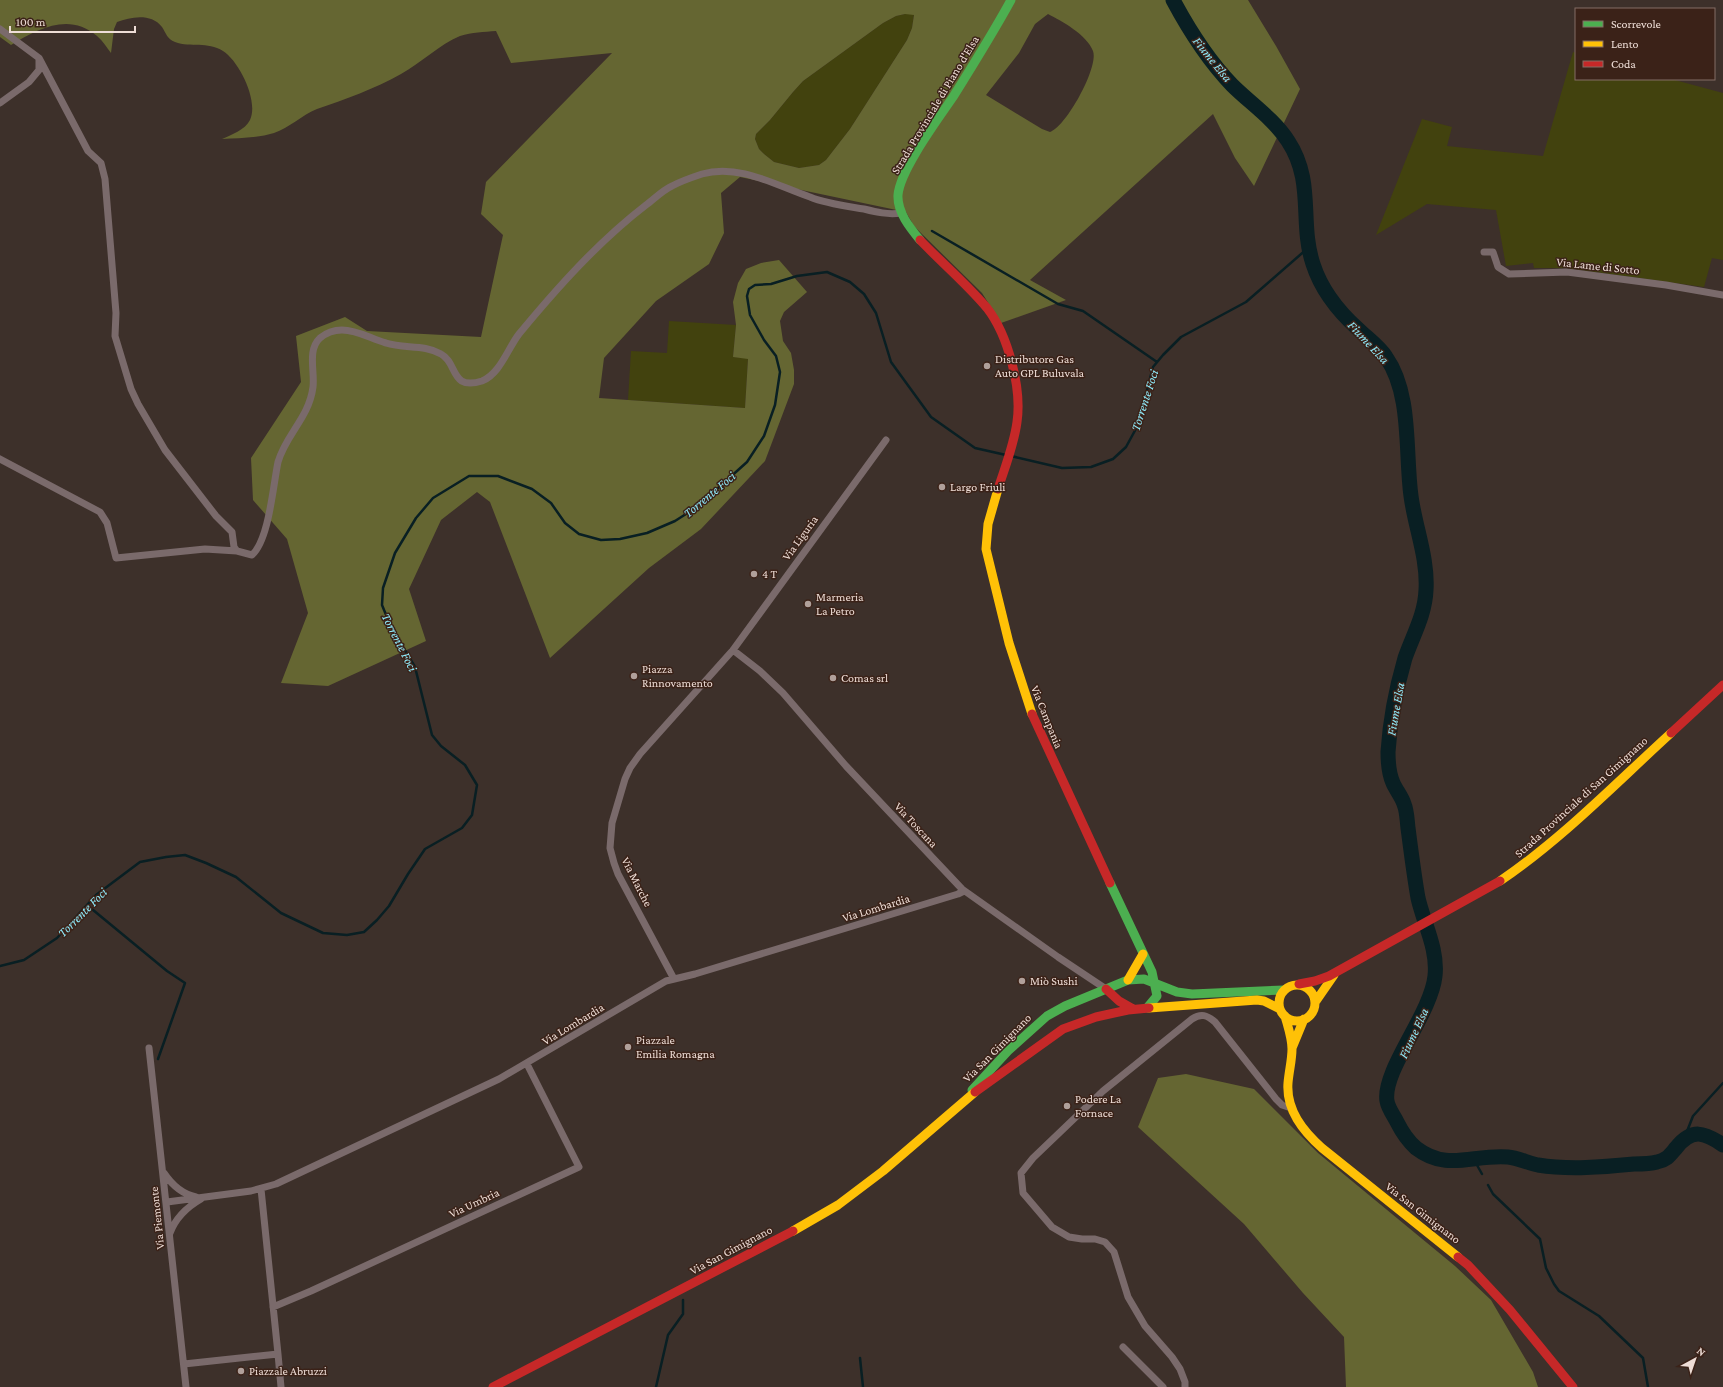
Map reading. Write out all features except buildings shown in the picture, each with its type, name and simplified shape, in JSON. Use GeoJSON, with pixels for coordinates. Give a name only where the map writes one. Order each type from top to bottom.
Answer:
{"type":"FeatureCollection","features":[{"type":"Feature","properties":{"kind":"main road","name":"Strada Provinciale di Piano d'Elsa"},"geometry":{"type":"LineString","coordinates":[[1002,474],[1015,434],[1018,412],[1015,384],[1007,352],[998,327],[978,297],[913,232],[906,223],[901,213],[898,198],[904,176],[996,28],[1011,0]]}},
{"type":"Feature","properties":{"kind":"main road","name":"Via Campania"},"geometry":{"type":"LineString","coordinates":[[1002,474],[988,524],[986,549],[1017,671],[1035,724],[1150,969],[1158,996],[1147,1008]]}},
{"type":"Feature","properties":{"kind":"main road","name":"Strada Provinciale di San Gimignano"},"geometry":{"type":"LineString","coordinates":[[1299,984],[1318,980],[1340,970],[1490,888],[1524,865],[1723,686]]}},
{"type":"Feature","properties":{"kind":"main road"},"geometry":{"type":"LineString","coordinates":[[1128,980],[1143,954]]}},
{"type":"Feature","properties":{"kind":"main road","name":"Strada Provinciale di San Gimignano"},"geometry":{"type":"LineString","coordinates":[[1316,1001],[1329,981],[1340,970]]}},
{"type":"Feature","properties":{"kind":"main road","name":"Via San Gimignano"},"geometry":{"type":"LineString","coordinates":[[961,1103],[1008,1051],[1039,1022],[1060,1008],[1128,980],[1141,978],[1177,992],[1192,994],[1284,990]]}},
{"type":"Feature","properties":{"kind":"main road"},"geometry":{"type":"LineString","coordinates":[[1299,984],[1310,990],[1316,1001]]}},
{"type":"Feature","properties":{"kind":"main road","name":"Via San Gimignano"},"geometry":{"type":"LineString","coordinates":[[1292,1050],[1290,1033],[1279,999],[1288,986],[1299,984]]}},
{"type":"Feature","properties":{"kind":"main road"},"geometry":{"type":"LineString","coordinates":[[1106,989],[1119,1001],[1133,1009]]}},
{"type":"Feature","properties":{"kind":"main road","name":"Via San Gimignano"},"geometry":{"type":"LineString","coordinates":[[493,1387],[730,1265],[827,1212],[878,1175],[961,1103],[1032,1050],[1063,1029],[1096,1017],[1133,1009],[1257,1000],[1264,1001],[1294,1021],[1304,1020]]}},
{"type":"Feature","properties":{"kind":"main road","name":"Via San Gimignano"},"geometry":{"type":"LineString","coordinates":[[1316,1001],[1313,1012],[1304,1020],[1292,1050],[1287,1085],[1291,1108],[1301,1126],[1324,1150],[1474,1270],[1510,1310],[1573,1387]]}},
{"type":"Feature","properties":{"kind":"street"},"geometry":{"type":"LineString","coordinates":[[0,29],[39,58],[88,151],[101,163],[105,179],[116,313],[115,336],[131,389],[165,450],[216,516],[232,532],[234,547],[237,551]]}},
{"type":"Feature","properties":{"kind":"street"},"geometry":{"type":"LineString","coordinates":[[0,103],[29,82],[39,70],[39,58]]}},
{"type":"Feature","properties":{"kind":"street"},"geometry":{"type":"LineString","coordinates":[[0,459],[100,512],[107,523],[116,558],[204,549],[237,551],[252,555],[257,550],[271,504],[279,459],[287,442],[305,415],[311,401],[315,345],[320,338],[331,332],[341,330],[352,331],[387,344],[431,349],[443,355],[450,364],[455,375],[462,381],[469,382],[483,380],[494,372],[518,336],[588,256],[632,215],[671,186],[705,173],[736,172],[778,184],[809,197],[826,202],[886,213],[901,213]]}},
{"type":"Feature","properties":{"kind":"street","name":"Via Lame di Sotto"},"geometry":{"type":"LineString","coordinates":[[1484,252],[1493,252],[1498,267],[1509,274],[1567,272],[1723,294]]}},
{"type":"Feature","properties":{"kind":"street","name":"Via Liguria"},"geometry":{"type":"LineString","coordinates":[[733,650],[886,440]]}},
{"type":"Feature","properties":{"kind":"street","name":"Via Marche"},"geometry":{"type":"LineString","coordinates":[[674,979],[618,874],[611,855],[610,839],[612,823],[630,768],[645,748],[733,650]]}},
{"type":"Feature","properties":{"kind":"street","name":"Via Toscana"},"geometry":{"type":"LineString","coordinates":[[733,650],[760,671],[783,693],[846,766],[964,891],[1106,989]]}},
{"type":"Feature","properties":{"kind":"street","name":"Via Lombardia"},"geometry":{"type":"LineString","coordinates":[[167,1202],[261,1189],[276,1184],[485,1087],[527,1064],[664,982],[695,974],[964,891]]}},
{"type":"Feature","properties":{"kind":"street"},"geometry":{"type":"LineString","coordinates":[[1185,1387],[1185,1382],[1180,1368],[1145,1326],[1128,1297],[1114,1252],[1105,1242],[1095,1239],[1069,1237],[1052,1227],[1023,1193],[1021,1173],[1033,1158],[1103,1091],[1196,1016],[1204,1015],[1210,1018],[1280,1102],[1291,1108]]}},
{"type":"Feature","properties":{"kind":"street","name":"Via Piemonte"},"geometry":{"type":"LineString","coordinates":[[149,1048],[164,1173],[186,1387]]}},
{"type":"Feature","properties":{"kind":"street","name":"Via Umbria"},"geometry":{"type":"LineString","coordinates":[[273,1307],[579,1167],[527,1064]]}},
{"type":"Feature","properties":{"kind":"street","name":"Via Lombardia"},"geometry":{"type":"LineString","coordinates":[[164,1173],[173,1185],[181,1191],[192,1196],[203,1197]]}},
{"type":"Feature","properties":{"kind":"street"},"geometry":{"type":"LineString","coordinates":[[261,1189],[281,1387]]}},
{"type":"Feature","properties":{"kind":"street","name":"Via Lombardia"},"geometry":{"type":"LineString","coordinates":[[170,1233],[174,1223],[182,1213],[203,1197]]}},
{"type":"Feature","properties":{"kind":"street"},"geometry":{"type":"LineString","coordinates":[[1123,1347],[1163,1387]]}},
{"type":"Feature","properties":{"kind":"street"},"geometry":{"type":"LineString","coordinates":[[184,1364],[278,1354]]}},
{"type":"Feature","properties":{"kind":"shaded area"},"geometry":{"type":"Polygon","coordinates":[[[0,0],[1248,0],[1300,89],[1254,186],[1235,158],[1213,114],[1030,280],[1066,300],[1001,323],[982,293],[914,226],[906,212],[740,177],[721,193],[724,233],[709,264],[656,301],[604,358],[599,398],[745,408],[748,359],[733,357],[736,325],[733,302],[738,283],[746,269],[761,263],[779,260],[807,292],[784,312],[780,321],[783,341],[791,353],[794,370],[794,384],[765,461],[701,529],[649,568],[550,658],[490,502],[477,492],[441,520],[409,589],[426,641],[328,686],[281,683],[308,613],[287,539],[253,500],[251,458],[301,382],[296,336],[345,317],[367,331],[481,337],[503,235],[481,214],[486,182],[612,53],[511,63],[496,31],[478,32],[453,39],[408,70],[360,93],[317,109],[280,131],[248,138],[222,139],[238,132],[248,124],[252,112],[252,103],[250,92],[241,72],[229,56],[217,48],[205,45],[187,45],[172,41],[168,38],[162,27],[157,23],[141,17],[117,22],[114,29],[111,53],[97,36],[76,25],[65,24],[43,29],[32,33],[11,45],[0,37],[0,0]],[[905,14],[896,16],[883,23],[803,81],[756,134],[755,139],[759,149],[774,162],[799,168],[819,165],[826,160],[850,129],[907,40],[912,28],[914,15],[905,14]],[[1048,14],[1035,24],[1019,53],[986,95],[1042,129],[1050,132],[1057,128],[1080,96],[1094,59],[1093,51],[1090,45],[1080,34],[1048,14]]]}},
{"type":"Feature","properties":{"kind":"shaded area"},"geometry":{"type":"Polygon","coordinates":[[[914,14],[912,28],[907,40],[850,129],[826,160],[819,165],[799,168],[774,162],[759,149],[755,139],[756,134],[803,81],[883,23],[896,16],[914,14]]]}},
{"type":"Feature","properties":{"kind":"shaded area"},"geometry":{"type":"Polygon","coordinates":[[[1573,52],[1575,53],[1575,80],[1675,80],[1723,93],[1723,260],[1712,258],[1704,287],[1567,268],[1534,268],[1533,263],[1506,266],[1496,210],[1427,204],[1376,235],[1422,119],[1452,127],[1447,146],[1543,156],[1573,52]]]}},
{"type":"Feature","properties":{"kind":"shaded area"},"geometry":{"type":"Polygon","coordinates":[[[669,321],[736,325],[733,357],[748,358],[745,408],[628,400],[631,351],[667,353],[669,321]]]}},
{"type":"Feature","properties":{"kind":"shaded area"},"geometry":{"type":"Polygon","coordinates":[[[1186,1074],[1254,1089],[1318,1153],[1455,1266],[1491,1300],[1533,1372],[1538,1387],[1346,1387],[1344,1337],[1303,1293],[1244,1224],[1138,1127],[1158,1078],[1186,1074]]]}},
{"type":"Feature","properties":{"kind":"waterway","name":"Fiume Elsa"},"geometry":{"type":"LineString","coordinates":[[1173,0],[1192,33],[1223,75],[1276,126],[1288,141],[1296,156],[1301,172],[1304,187],[1309,248],[1316,273],[1325,291],[1337,307],[1386,357],[1400,388],[1404,406],[1411,496],[1425,566],[1426,590],[1421,616],[1405,658],[1396,693],[1390,728],[1388,760],[1394,786],[1402,799],[1406,810],[1418,898],[1433,946],[1435,976],[1432,991],[1425,1007],[1392,1074],[1387,1089],[1387,1101],[1390,1109],[1403,1133],[1416,1148],[1427,1155],[1450,1161],[1508,1157],[1550,1167],[1598,1167],[1654,1163],[1668,1157],[1687,1137],[1698,1134],[1710,1137],[1723,1145]]}},
{"type":"Feature","properties":{"kind":"waterway"},"geometry":{"type":"LineString","coordinates":[[932,231],[1058,304],[1083,311],[1157,362]]}},
{"type":"Feature","properties":{"kind":"waterway","name":"Torrente Foci"},"geometry":{"type":"LineString","coordinates":[[1011,456],[1062,468],[1091,467],[1113,459],[1126,447],[1138,425],[1153,367],[1163,355],[1181,337],[1246,302],[1308,248]]}},
{"type":"Feature","properties":{"kind":"waterway","name":"Torrente Foci"},"geometry":{"type":"LineString","coordinates":[[0,966],[24,960],[57,938],[96,895],[140,862],[185,855],[236,877],[281,913],[323,933],[347,935],[364,932],[389,906],[425,849],[462,828],[472,815],[477,785],[465,765],[441,746],[432,735],[415,667],[391,627],[382,605],[383,588],[395,553],[416,518],[433,498],[469,476],[498,476],[532,489],[551,503],[565,523],[579,534],[601,540],[620,539],[647,533],[675,521],[697,507],[747,462],[764,436],[775,405],[780,372],[776,356],[764,340],[750,315],[747,296],[749,289],[755,285],[771,284],[797,276],[827,272],[850,282],[864,294],[876,313],[891,362],[931,417],[975,448],[1006,455]]}},
{"type":"Feature","properties":{"kind":"waterway"},"geometry":{"type":"LineString","coordinates":[[87,905],[167,971],[185,983],[158,1059]]}},
{"type":"Feature","properties":{"kind":"waterway"},"geometry":{"type":"LineString","coordinates":[[1684,1139],[1693,1116],[1723,1083]]}},
{"type":"Feature","properties":{"kind":"waterway"},"geometry":{"type":"LineString","coordinates":[[1473,1158],[1482,1174]]}},
{"type":"Feature","properties":{"kind":"waterway"},"geometry":{"type":"LineString","coordinates":[[1488,1185],[1493,1194],[1540,1239],[1546,1268],[1559,1291],[1599,1316],[1643,1358],[1648,1387]]}},
{"type":"Feature","properties":{"kind":"waterway"},"geometry":{"type":"LineString","coordinates":[[656,1387],[668,1335],[683,1314],[683,1300]]}},
{"type":"Feature","properties":{"kind":"waterway"},"geometry":{"type":"LineString","coordinates":[[860,1358],[863,1387]]}},
{"type":"Feature","properties":{"kind":"traffic: fast"},"geometry":{"type":"LineString","coordinates":[[920,240],[908,225],[902,214],[898,201],[900,185],[912,159],[953,97],[1011,0]]}},
{"type":"Feature","properties":{"kind":"traffic: fast"},"geometry":{"type":"LineString","coordinates":[[1110,883],[1152,972],[1157,996],[1147,1008]]}},
{"type":"Feature","properties":{"kind":"traffic: fast"},"geometry":{"type":"LineString","coordinates":[[972,1090],[1008,1051],[1047,1016],[1065,1006],[1128,980],[1144,979],[1177,992],[1192,994],[1284,990]]}},
{"type":"Feature","properties":{"kind":"traffic: slow"},"geometry":{"type":"LineString","coordinates":[[998,489],[988,524],[986,549],[1009,643],[1032,714]]}},
{"type":"Feature","properties":{"kind":"traffic: slow"},"geometry":{"type":"LineString","coordinates":[[1500,881],[1523,865],[1567,829],[1671,733]]}},
{"type":"Feature","properties":{"kind":"traffic: slow"},"geometry":{"type":"LineString","coordinates":[[1128,980],[1143,954]]}},
{"type":"Feature","properties":{"kind":"traffic: slow"},"geometry":{"type":"LineString","coordinates":[[1316,1001],[1334,975]]}},
{"type":"Feature","properties":{"kind":"traffic: slow"},"geometry":{"type":"LineString","coordinates":[[1301,985],[1310,990],[1314,996],[1315,1003],[1314,1010],[1310,1016],[1301,1021],[1293,1021],[1284,1016],[1280,1010],[1279,999],[1284,990],[1290,986],[1301,985]]}},
{"type":"Feature","properties":{"kind":"traffic: slow"},"geometry":{"type":"LineString","coordinates":[[1149,1008],[1257,1000],[1264,1001],[1280,1009]]}},
{"type":"Feature","properties":{"kind":"traffic: slow"},"geometry":{"type":"LineString","coordinates":[[1285,1016],[1291,1037],[1292,1049],[1288,1093],[1293,1111],[1302,1127],[1322,1148],[1458,1257]]}},
{"type":"Feature","properties":{"kind":"traffic: slow"},"geometry":{"type":"LineString","coordinates":[[1292,1048],[1304,1019]]}},
{"type":"Feature","properties":{"kind":"traffic: slow"},"geometry":{"type":"LineString","coordinates":[[793,1231],[838,1205],[883,1171],[975,1092]]}},
{"type":"Feature","properties":{"kind":"traffic: jam"},"geometry":{"type":"LineString","coordinates":[[920,240],[971,290],[987,308],[995,319],[1012,362],[1017,394],[1017,422],[1014,439],[998,489]]}},
{"type":"Feature","properties":{"kind":"traffic: jam"},"geometry":{"type":"LineString","coordinates":[[1671,733],[1723,685]]}},
{"type":"Feature","properties":{"kind":"traffic: jam"},"geometry":{"type":"LineString","coordinates":[[1032,714],[1110,883]]}},
{"type":"Feature","properties":{"kind":"traffic: jam"},"geometry":{"type":"LineString","coordinates":[[1299,984],[1315,981],[1329,976],[1500,881]]}},
{"type":"Feature","properties":{"kind":"traffic: jam"},"geometry":{"type":"LineString","coordinates":[[1106,989],[1119,1001],[1133,1009]]}},
{"type":"Feature","properties":{"kind":"traffic: jam"},"geometry":{"type":"LineString","coordinates":[[975,1092],[1063,1029],[1096,1017],[1128,1010],[1149,1008]]}},
{"type":"Feature","properties":{"kind":"traffic: jam"},"geometry":{"type":"LineString","coordinates":[[493,1387],[793,1231]]}},
{"type":"Feature","properties":{"kind":"traffic: jam"},"geometry":{"type":"LineString","coordinates":[[1458,1257],[1468,1265],[1510,1310],[1573,1387]]}},
{"type":"Feature","properties":{"kind":"place","name":"Distributore Gas Auto GPL Buluvala"},"geometry":{"type":"Point","coordinates":[987,366]}},
{"type":"Feature","properties":{"kind":"place","name":"Largo Friuli"},"geometry":{"type":"Point","coordinates":[942,487]}},
{"type":"Feature","properties":{"kind":"place","name":"4 T"},"geometry":{"type":"Point","coordinates":[754,574]}},
{"type":"Feature","properties":{"kind":"place","name":"Marmeria La Petro"},"geometry":{"type":"Point","coordinates":[808,604]}},
{"type":"Feature","properties":{"kind":"place","name":"Piazza Rinnovamento"},"geometry":{"type":"Point","coordinates":[634,676]}},
{"type":"Feature","properties":{"kind":"place","name":"Comas srl"},"geometry":{"type":"Point","coordinates":[833,678]}},
{"type":"Feature","properties":{"kind":"place","name":"Miò Sushi"},"geometry":{"type":"Point","coordinates":[1022,981]}},
{"type":"Feature","properties":{"kind":"place","name":"Piazzale Emilia Romagna"},"geometry":{"type":"Point","coordinates":[628,1047]}},
{"type":"Feature","properties":{"kind":"place","name":"Podere La Fornace"},"geometry":{"type":"Point","coordinates":[1067,1106]}},
{"type":"Feature","properties":{"kind":"place","name":"Piazzale Abruzzi"},"geometry":{"type":"Point","coordinates":[241,1371]}}]}
